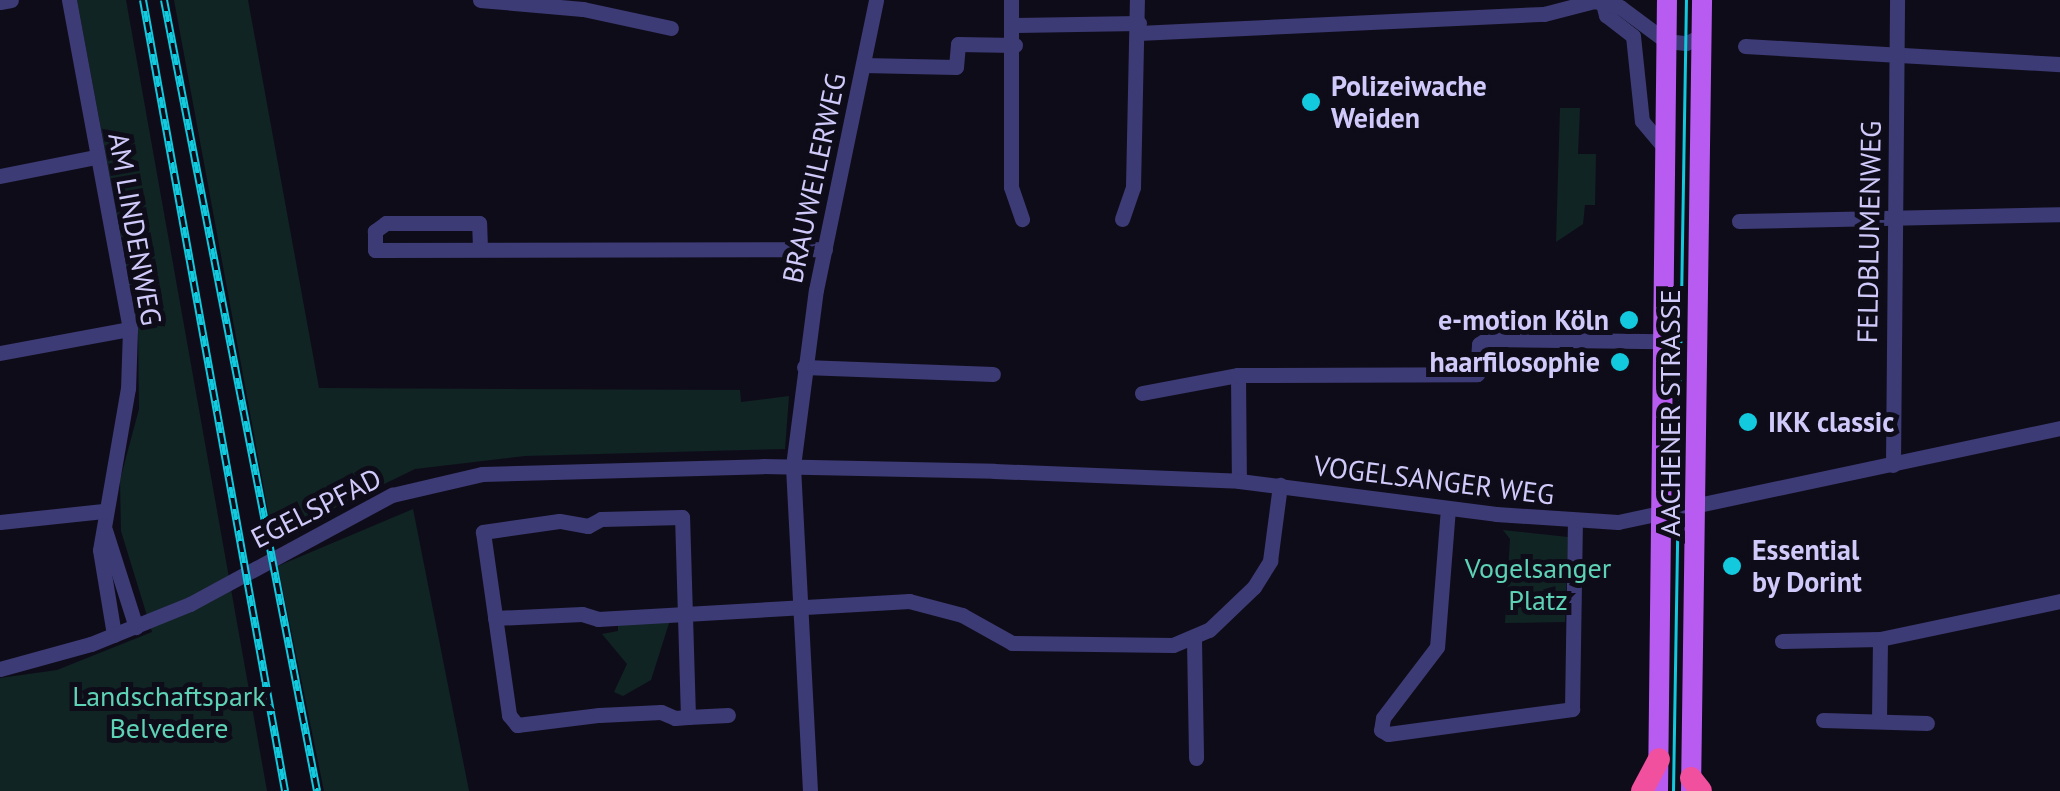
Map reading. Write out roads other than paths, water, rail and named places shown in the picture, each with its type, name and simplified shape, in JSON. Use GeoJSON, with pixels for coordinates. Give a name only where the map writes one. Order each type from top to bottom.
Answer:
{"type":"FeatureCollection","features":[{"type":"Feature","properties":{"kind":"highway"},"geometry":{"type":"LineString","coordinates":[[1642,791],[1659,759]]}},
{"type":"Feature","properties":{"kind":"main road","name":"AACHENER STRASSE"},"geometry":{"type":"LineString","coordinates":[[1658,791],[1667,0]]}},
{"type":"Feature","properties":{"kind":"main road","name":"AACHENER STRASSE"},"geometry":{"type":"LineString","coordinates":[[1695,787],[1702,0]]}},
{"type":"Feature","properties":{"kind":"street"},"geometry":{"type":"LineString","coordinates":[[0,2],[11,0]]}},
{"type":"Feature","properties":{"kind":"street","name":"AM LINDENWEG"},"geometry":{"type":"LineString","coordinates":[[68,0],[130,328],[128,388],[100,550],[114,636]]}},
{"type":"Feature","properties":{"kind":"street"},"geometry":{"type":"LineString","coordinates":[[480,0],[584,4],[671,28]]}},
{"type":"Feature","properties":{"kind":"street","name":"BRAUWEILERWEG"},"geometry":{"type":"LineString","coordinates":[[810,791],[793,466],[804,368],[825,249],[876,0]]}},
{"type":"Feature","properties":{"kind":"street"},"geometry":{"type":"LineString","coordinates":[[1011,0],[1016,25],[1011,188],[1022,218]]}},
{"type":"Feature","properties":{"kind":"street"},"geometry":{"type":"LineString","coordinates":[[1122,219],[1132,188],[1138,0]]}},
{"type":"Feature","properties":{"kind":"street"},"geometry":{"type":"LineString","coordinates":[[1544,14],[1563,0]]}},
{"type":"Feature","properties":{"kind":"street","name":"FELDBLUMENWEG"},"geometry":{"type":"LineString","coordinates":[[1893,465],[1897,0]]}},
{"type":"Feature","properties":{"kind":"street"},"geometry":{"type":"LineString","coordinates":[[1016,25],[1182,33],[1211,25],[1316,27],[1376,18],[1544,14],[1602,1],[1620,7],[1666,41],[1686,44],[1702,36]]}},
{"type":"Feature","properties":{"kind":"street","name":"AACHENER STRASSE"},"geometry":{"type":"LineString","coordinates":[[1602,1],[1606,15],[1633,36],[1642,121],[1663,146]]}},
{"type":"Feature","properties":{"kind":"street"},"geometry":{"type":"LineString","coordinates":[[864,65],[956,67],[958,44],[1015,45]]}},
{"type":"Feature","properties":{"kind":"street"},"geometry":{"type":"LineString","coordinates":[[1744,46],[1896,51],[2060,64]]}},
{"type":"Feature","properties":{"kind":"street"},"geometry":{"type":"LineString","coordinates":[[0,176],[96,158]]}},
{"type":"Feature","properties":{"kind":"street"},"geometry":{"type":"LineString","coordinates":[[1739,221],[2060,214]]}},
{"type":"Feature","properties":{"kind":"street"},"geometry":{"type":"LineString","coordinates":[[480,248],[479,223],[386,223],[376,231],[375,250],[825,249]]}},
{"type":"Feature","properties":{"kind":"street"},"geometry":{"type":"LineString","coordinates":[[0,353],[130,328]]}},
{"type":"Feature","properties":{"kind":"street"},"geometry":{"type":"LineString","coordinates":[[1142,393],[1238,375],[1473,375],[1479,344],[1487,339],[1662,342]]}},
{"type":"Feature","properties":{"kind":"street"},"geometry":{"type":"LineString","coordinates":[[804,368],[993,374]]}},
{"type":"Feature","properties":{"kind":"street"},"geometry":{"type":"LineString","coordinates":[[1238,375],[1239,481]]}},
{"type":"Feature","properties":{"kind":"street","name":"VOGELSANGER WEG"},"geometry":{"type":"LineString","coordinates":[[793,466],[1239,481],[1576,522],[1659,514],[2060,428]]}},
{"type":"Feature","properties":{"kind":"street","name":"EGELSPFAD"},"geometry":{"type":"LineString","coordinates":[[0,669],[136,627],[366,506],[414,488],[515,472],[793,466]]}},
{"type":"Feature","properties":{"kind":"street"},"geometry":{"type":"LineString","coordinates":[[495,618],[799,604],[937,605],[993,636],[1036,646],[1194,640],[1234,610],[1270,562],[1280,485]]}},
{"type":"Feature","properties":{"kind":"street"},"geometry":{"type":"LineString","coordinates":[[1448,508],[1436,646],[1382,718],[1381,730],[1409,733],[1572,708],[1576,522]]}},
{"type":"Feature","properties":{"kind":"street"},"geometry":{"type":"LineString","coordinates":[[688,717],[682,517],[602,519],[588,526],[560,521],[483,532],[508,715],[516,726],[611,714],[688,717],[728,715]]}},
{"type":"Feature","properties":{"kind":"street"},"geometry":{"type":"LineString","coordinates":[[0,522],[103,519]]}},
{"type":"Feature","properties":{"kind":"street","name":"AM LINDENWEG"},"geometry":{"type":"LineString","coordinates":[[103,519],[136,627]]}},
{"type":"Feature","properties":{"kind":"street"},"geometry":{"type":"LineString","coordinates":[[1782,641],[1880,639],[2060,601]]}},
{"type":"Feature","properties":{"kind":"street"},"geometry":{"type":"LineString","coordinates":[[1880,639],[1880,721]]}},
{"type":"Feature","properties":{"kind":"street"},"geometry":{"type":"LineString","coordinates":[[1194,640],[1196,758]]}},
{"type":"Feature","properties":{"kind":"street"},"geometry":{"type":"LineString","coordinates":[[1822,720],[1926,722]]}},
{"type":"Feature","properties":{"kind":"tram line"},"geometry":{"type":"LineString","coordinates":[[1673,791],[1686,0]]}},
{"type":"Feature","properties":{"kind":"railway"},"geometry":{"type":"LineString","coordinates":[[143,0],[285,791]]}},
{"type":"Feature","properties":{"kind":"railway"},"geometry":{"type":"LineString","coordinates":[[164,0],[317,791]]}},
{"type":"Feature","properties":{"kind":"place","name":"Polizeiwache Weiden"},"geometry":{"type":"Point","coordinates":[1311,102]}},
{"type":"Feature","properties":{"kind":"place","name":"e-motion Köln"},"geometry":{"type":"Point","coordinates":[1629,320]}},
{"type":"Feature","properties":{"kind":"place","name":"haarfilosophie"},"geometry":{"type":"Point","coordinates":[1620,362]}},
{"type":"Feature","properties":{"kind":"place","name":"IKK classic"},"geometry":{"type":"Point","coordinates":[1748,422]}},
{"type":"Feature","properties":{"kind":"place","name":"Essential by Dorint"},"geometry":{"type":"Point","coordinates":[1732,566]}},
{"type":"Feature","properties":{"kind":"park label","name":"Vogelsanger Platz"},"geometry":{"type":"Point","coordinates":[1538,584]}},
{"type":"Feature","properties":{"kind":"park label","name":"Landschaftspark Belvedere"},"geometry":{"type":"Point","coordinates":[169,712]}}]}
